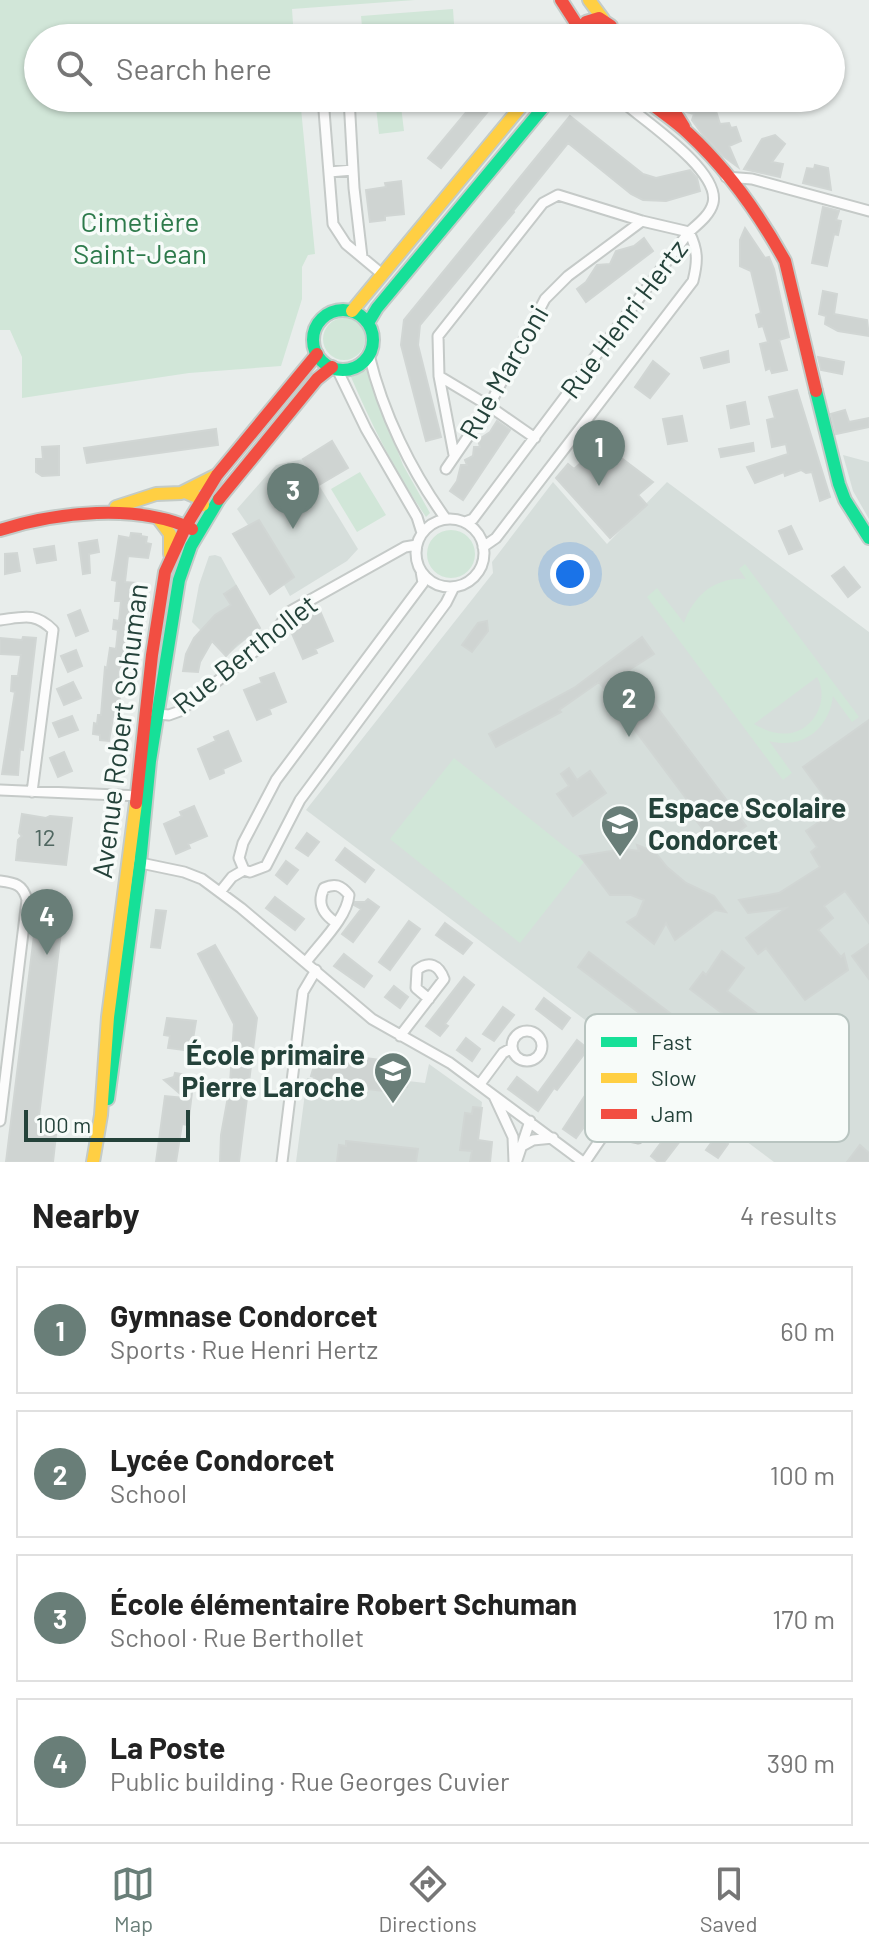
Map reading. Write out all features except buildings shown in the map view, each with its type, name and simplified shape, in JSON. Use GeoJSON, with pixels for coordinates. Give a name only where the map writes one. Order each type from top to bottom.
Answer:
{"type":"FeatureCollection","features":[{"type":"Feature","properties":{"kind":"main road"},"geometry":{"type":"LineString","coordinates":[[561,0],[574,24]]}},
{"type":"Feature","properties":{"kind":"main road"},"geometry":{"type":"LineString","coordinates":[[589,0],[607,24]]}},
{"type":"Feature","properties":{"kind":"main road"},"geometry":{"type":"LineString","coordinates":[[588,24],[590,20],[603,19]]}},
{"type":"Feature","properties":{"kind":"main road"},"geometry":{"type":"LineString","coordinates":[[352,311],[516,112]]}},
{"type":"Feature","properties":{"kind":"main road"},"geometry":{"type":"LineString","coordinates":[[368,323],[377,308],[539,112]]}},
{"type":"Feature","properties":{"kind":"main road"},"geometry":{"type":"LineString","coordinates":[[661,112],[689,135]]}},
{"type":"Feature","properties":{"kind":"main road"},"geometry":{"type":"LineString","coordinates":[[675,112],[700,157],[726,177],[773,239],[785,261],[839,484],[845,500],[869,538]]}},
{"type":"Feature","properties":{"kind":"main road"},"geometry":{"type":"LineString","coordinates":[[335,311],[352,311],[368,323],[373,339],[369,355],[355,367],[334,368],[317,354],[314,336],[321,320],[335,311]]}},
{"type":"Feature","properties":{"kind":"main road","name":"Avenue Robert Schuman"},"geometry":{"type":"LineString","coordinates":[[142,796],[179,580],[202,499],[217,475],[317,354]]}},
{"type":"Feature","properties":{"kind":"main road","name":"Avenue Robert Schuman"},"geometry":{"type":"LineString","coordinates":[[100,1162],[142,796],[158,602],[169,563],[192,529],[317,379],[334,368]]}},
{"type":"Feature","properties":{"kind":"main road"},"geometry":{"type":"LineString","coordinates":[[98,513],[156,494],[185,492],[217,475]]}},
{"type":"Feature","properties":{"kind":"main road"},"geometry":{"type":"LineString","coordinates":[[185,492],[202,499]]}},
{"type":"Feature","properties":{"kind":"main road"},"geometry":{"type":"LineString","coordinates":[[0,530],[98,513],[130,511],[152,513],[192,529]]}},
{"type":"Feature","properties":{"kind":"main road"},"geometry":{"type":"LineString","coordinates":[[152,513],[169,530],[172,543],[169,563]]}},
{"type":"Feature","properties":{"kind":"main road","name":"Avenue Robert Schuman"},"geometry":{"type":"LineString","coordinates":[[93,1162],[134,862]]}},
{"type":"Feature","properties":{"kind":"street"},"geometry":{"type":"LineString","coordinates":[[324,112],[333,224],[346,244],[382,274]]}},
{"type":"Feature","properties":{"kind":"street"},"geometry":{"type":"LineString","coordinates":[[350,112],[362,257]]}},
{"type":"Feature","properties":{"kind":"street"},"geometry":{"type":"LineString","coordinates":[[454,455],[439,376],[437,342],[440,330],[551,197],[571,198],[642,221],[689,232],[713,205],[714,192],[700,157],[682,151],[635,112]]}},
{"type":"Feature","properties":{"kind":"street"},"geometry":{"type":"LineString","coordinates":[[682,151],[689,135]]}},
{"type":"Feature","properties":{"kind":"street"},"geometry":{"type":"LineString","coordinates":[[329,172],[353,170]]}},
{"type":"Feature","properties":{"kind":"street"},"geometry":{"type":"LineString","coordinates":[[726,177],[752,179],[869,211]]}},
{"type":"Feature","properties":{"kind":"street","name":"Rue Marconi"},"geometry":{"type":"LineString","coordinates":[[446,469],[489,406],[545,299],[568,276],[642,221]]}},
{"type":"Feature","properties":{"kind":"street","name":"Rue Henri Hertz"},"geometry":{"type":"LineString","coordinates":[[465,522],[473,519],[689,232],[698,249],[693,281],[496,538],[483,547]]}},
{"type":"Feature","properties":{"kind":"street"},"geometry":{"type":"LineString","coordinates":[[369,355],[390,419],[424,488],[446,519]]}},
{"type":"Feature","properties":{"kind":"street"},"geometry":{"type":"LineString","coordinates":[[334,368],[417,517],[422,533]]}},
{"type":"Feature","properties":{"kind":"street"},"geometry":{"type":"LineString","coordinates":[[439,376],[535,438]]}},
{"type":"Feature","properties":{"kind":"street"},"geometry":{"type":"LineString","coordinates":[[244,870],[239,858],[243,843],[276,780],[423,583],[416,554],[422,533],[446,519],[465,522],[473,528],[483,547],[479,570],[469,581],[454,587],[436,584],[421,571]]}},
{"type":"Feature","properties":{"kind":"street","name":"Rue Berthollet"},"geometry":{"type":"LineString","coordinates":[[158,714],[169,715],[180,711],[270,639],[289,612],[405,547],[417,545]]}},
{"type":"Feature","properties":{"kind":"street"},"geometry":{"type":"LineString","coordinates":[[220,892],[232,877],[244,870],[250,872],[266,866],[300,800],[446,603],[454,587]]}},
{"type":"Feature","properties":{"kind":"street"},"geometry":{"type":"LineString","coordinates":[[0,620],[26,616],[43,620],[53,630],[32,792]]}},
{"type":"Feature","properties":{"kind":"street"},"geometry":{"type":"LineString","coordinates":[[0,790],[142,796]]}},
{"type":"Feature","properties":{"kind":"street"},"geometry":{"type":"LineString","coordinates":[[134,862],[192,874],[220,892],[363,1012],[450,1063],[584,1162],[599,1142]]}},
{"type":"Feature","properties":{"kind":"street"},"geometry":{"type":"LineString","coordinates":[[0,881],[16,883],[25,891],[27,900],[0,1121]]}},
{"type":"Feature","properties":{"kind":"street"},"geometry":{"type":"LineString","coordinates":[[306,962],[335,922]]}},
{"type":"Feature","properties":{"kind":"street"},"geometry":{"type":"LineString","coordinates":[[282,1162],[303,992],[316,970]]}},
{"type":"Feature","properties":{"kind":"street"},"geometry":{"type":"LineString","coordinates":[[400,1036],[429,999]]}},
{"type":"Feature","properties":{"kind":"street"},"geometry":{"type":"LineString","coordinates":[[480,1084],[503,1053],[512,1048]]}},
{"type":"Feature","properties":{"kind":"street"},"geometry":{"type":"LineString","coordinates":[[493,1093],[513,1137],[516,1162]]}},
{"type":"Feature","properties":{"kind":"street"},"geometry":{"type":"LineString","coordinates":[[516,1162],[530,1121]]}},
{"type":"Feature","properties":{"kind":"street"},"geometry":{"type":"LineString","coordinates":[[522,1146],[533,1140],[553,1138]]}},
{"type":"Feature","properties":{"kind":"shaded area"},"geometry":{"type":"Polygon","coordinates":[[[843,455],[869,462],[869,519],[853,491],[843,455]]]}},
{"type":"Feature","properties":{"kind":"shaded area"},"geometry":{"type":"Polygon","coordinates":[[[303,459],[358,549],[347,561],[290,596],[284,585],[270,594],[233,534],[248,525],[237,509],[276,465],[303,459]]]}},
{"type":"Feature","properties":{"kind":"shaded area","name":"Espace Scolaire Condorcet"},"geometry":{"type":"Polygon","coordinates":[[[553,482],[607,544],[667,482],[869,632],[869,1162],[774,1162],[747,1142],[849,1142],[849,1014],[585,1014],[585,1020],[306,810],[493,573],[492,562],[553,482]]]}},
{"type":"Feature","properties":{"kind":"shaded area"},"geometry":{"type":"Polygon","coordinates":[[[209,556],[221,557],[260,628],[226,656],[212,642],[200,662],[198,672],[183,671],[186,654],[201,631],[192,622],[199,585],[209,556]]]}},
{"type":"Feature","properties":{"kind":"shaded area","name":"École primaire Pierre Laroche"},"geometry":{"type":"Polygon","coordinates":[[[318,1052],[405,1063],[404,1068],[409,1069],[408,1081],[425,1083],[429,1064],[482,1102],[478,1140],[492,1142],[490,1162],[296,1162],[307,1078],[314,1079],[318,1052]]]}},
{"type":"Feature","properties":{"kind":"green space","name":"Cimetière Saint-Jean"},"geometry":{"type":"Polygon","coordinates":[[[0,0],[415,0],[292,9],[293,24],[24,24],[24,112],[301,112],[315,254],[308,255],[302,267],[302,299],[281,366],[189,373],[22,398],[22,357],[10,330],[0,330],[0,0]]]}},
{"type":"Feature","properties":{"kind":"green space"},"geometry":{"type":"Polygon","coordinates":[[[453,9],[454,24],[362,24],[361,16],[453,9]]]}},
{"type":"Feature","properties":{"kind":"green space"},"geometry":{"type":"Polygon","coordinates":[[[377,112],[402,112],[404,131],[379,134],[377,112]]]}},
{"type":"Feature","properties":{"kind":"green space"},"geometry":{"type":"Polygon","coordinates":[[[344,318],[359,324],[365,339],[359,354],[344,360],[329,354],[323,339],[329,324],[344,318]]]}},
{"type":"Feature","properties":{"kind":"green space"},"geometry":{"type":"Polygon","coordinates":[[[367,370],[403,465],[430,513],[426,517],[385,449],[351,377],[367,370]]]}},
{"type":"Feature","properties":{"kind":"green space"},"geometry":{"type":"Polygon","coordinates":[[[360,472],[386,515],[357,532],[331,489],[360,472]]]}},
{"type":"Feature","properties":{"kind":"green space"},"geometry":{"type":"Polygon","coordinates":[[[451,530],[468,537],[475,554],[468,571],[451,578],[434,571],[427,554],[434,537],[451,530]]]}},
{"type":"Feature","properties":{"kind":"green space"},"geometry":{"type":"Polygon","coordinates":[[[745,564],[859,717],[852,722],[833,696],[826,718],[812,734],[792,742],[769,741],[792,773],[783,780],[647,597],[657,588],[684,623],[694,604],[707,590],[725,581],[746,579],[739,569],[745,564]],[[817,677],[754,724],[777,733],[800,730],[818,711],[822,694],[817,677]]]}},
{"type":"Feature","properties":{"kind":"green space"},"geometry":{"type":"Polygon","coordinates":[[[454,758],[584,862],[520,943],[390,839],[454,758]]]}},
{"type":"Feature","properties":{"kind":"traffic: fast"},"geometry":{"type":"LineString","coordinates":[[368,323],[377,308],[539,112]]}},
{"type":"Feature","properties":{"kind":"traffic: fast"},"geometry":{"type":"LineString","coordinates":[[343,310],[364,319],[373,340],[364,361],[343,370],[322,361],[313,340],[322,319],[343,310]]}},
{"type":"Feature","properties":{"kind":"traffic: fast"},"geometry":{"type":"LineString","coordinates":[[816,391],[839,484],[845,500],[869,538]]}},
{"type":"Feature","properties":{"kind":"traffic: fast"},"geometry":{"type":"LineString","coordinates":[[108,1099],[140,863],[150,761],[179,580],[191,546],[219,499]]}},
{"type":"Feature","properties":{"kind":"traffic: slow"},"geometry":{"type":"LineString","coordinates":[[589,0],[603,19]]}},
{"type":"Feature","properties":{"kind":"traffic: slow"},"geometry":{"type":"LineString","coordinates":[[352,311],[516,112]]}},
{"type":"Feature","properties":{"kind":"traffic: slow"},"geometry":{"type":"LineString","coordinates":[[116,507],[156,494],[181,493],[215,476]]}},
{"type":"Feature","properties":{"kind":"traffic: slow"},"geometry":{"type":"LineString","coordinates":[[185,492],[202,499],[203,505]]}},
{"type":"Feature","properties":{"kind":"traffic: slow"},"geometry":{"type":"LineString","coordinates":[[158,518],[170,534],[170,554]]}},
{"type":"Feature","properties":{"kind":"traffic: slow"},"geometry":{"type":"LineString","coordinates":[[93,1162],[136,803]]}},
{"type":"Feature","properties":{"kind":"traffic: jam"},"geometry":{"type":"LineString","coordinates":[[561,0],[576,24]]}},
{"type":"Feature","properties":{"kind":"traffic: jam"},"geometry":{"type":"LineString","coordinates":[[585,24],[599,18],[608,24]]}},
{"type":"Feature","properties":{"kind":"traffic: jam"},"geometry":{"type":"LineString","coordinates":[[662,112],[683,128],[716,162],[753,209],[785,261],[816,391]]}},
{"type":"Feature","properties":{"kind":"traffic: jam"},"geometry":{"type":"LineString","coordinates":[[675,112],[684,127]]}},
{"type":"Feature","properties":{"kind":"traffic: jam"},"geometry":{"type":"LineString","coordinates":[[136,803],[152,655],[165,572],[186,526],[217,475],[317,354]]}},
{"type":"Feature","properties":{"kind":"traffic: jam"},"geometry":{"type":"LineString","coordinates":[[219,499],[317,379],[332,367]]}},
{"type":"Feature","properties":{"kind":"traffic: jam"},"geometry":{"type":"LineString","coordinates":[[0,530],[46,519],[97,513],[147,516],[192,529]]}},
{"type":"Feature","properties":{"kind":"place","name":"Gymnase Condorcet"},"geometry":{"type":"Point","coordinates":[599,486]}},
{"type":"Feature","properties":{"kind":"place","name":"École élémentaire Robert Schuman"},"geometry":{"type":"Point","coordinates":[293,529]}},
{"type":"Feature","properties":{"kind":"place","name":"Lycée Condorcet"},"geometry":{"type":"Point","coordinates":[629,737]}},
{"type":"Feature","properties":{"kind":"place","name":"Espace Scolaire Condorcet"},"geometry":{"type":"Point","coordinates":[620,858]}},
{"type":"Feature","properties":{"kind":"place","name":"La Poste"},"geometry":{"type":"Point","coordinates":[47,955]}},
{"type":"Feature","properties":{"kind":"place","name":"École primaire Pierre Laroche"},"geometry":{"type":"Point","coordinates":[393,1105]}}]}
